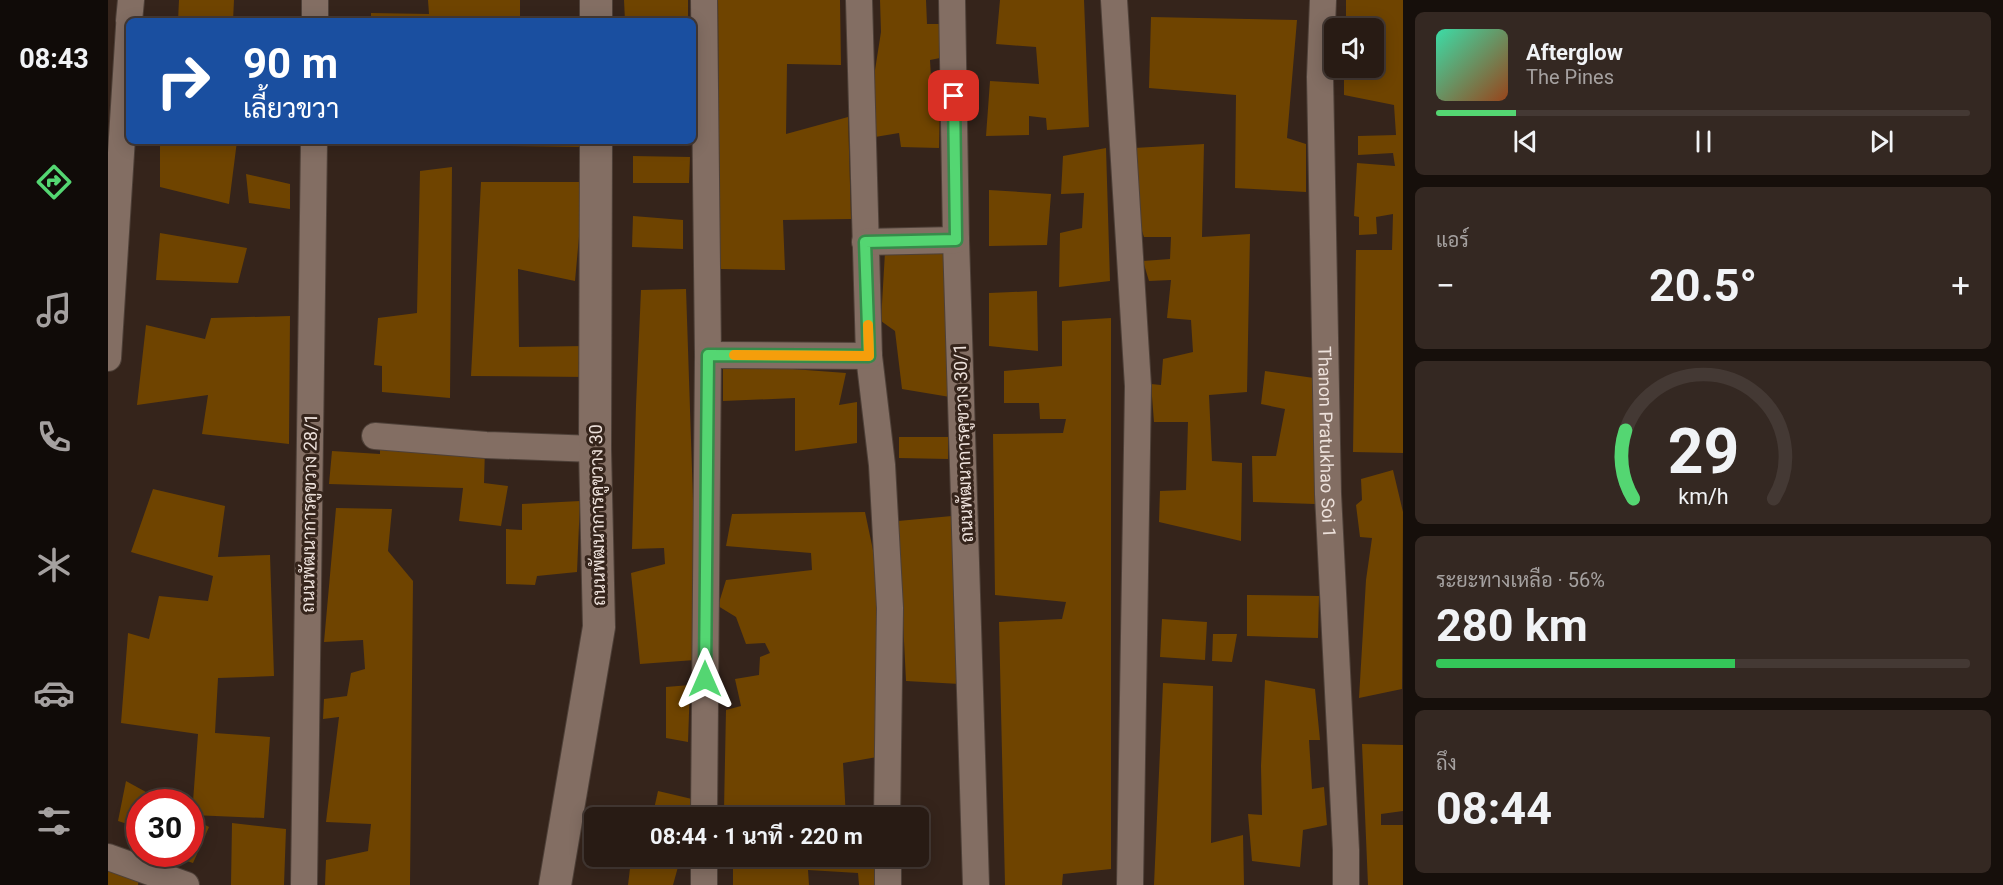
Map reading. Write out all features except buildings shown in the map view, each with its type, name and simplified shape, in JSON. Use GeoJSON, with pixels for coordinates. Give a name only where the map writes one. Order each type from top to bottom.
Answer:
{"type":"FeatureCollection","features":[{"type":"Feature","properties":{"kind":"street"},"geometry":{"type":"LineString","coordinates":[[129,18],[131,0]]}},
{"type":"Feature","properties":{"kind":"street"},"geometry":{"type":"LineString","coordinates":[[315,0],[315,18]]}},
{"type":"Feature","properties":{"kind":"street"},"geometry":{"type":"LineString","coordinates":[[596,0],[596,18]]}},
{"type":"Feature","properties":{"kind":"street"},"geometry":{"type":"LineString","coordinates":[[704,0],[708,355],[704,807]]}},
{"type":"Feature","properties":{"kind":"street"},"geometry":{"type":"LineString","coordinates":[[859,0],[869,356],[882,465],[890,608],[887,807]]}},
{"type":"Feature","properties":{"kind":"street","name":"ถนนพัฒนาการคูขวาง 30/1"},"geometry":{"type":"LineString","coordinates":[[952,0],[956,240],[976,885]]}},
{"type":"Feature","properties":{"kind":"street"},"geometry":{"type":"LineString","coordinates":[[1114,0],[1138,386],[1130,885]]}},
{"type":"Feature","properties":{"kind":"street","name":"Thanon Pratukhao Soi 1"},"geometry":{"type":"LineString","coordinates":[[1323,0],[1320,77],[1328,494],[1346,885]]}},
{"type":"Feature","properties":{"kind":"street"},"geometry":{"type":"LineString","coordinates":[[108,358],[126,74]]}},
{"type":"Feature","properties":{"kind":"street","name":"ถนนพัฒนาการคูขวาง 28/1"},"geometry":{"type":"LineString","coordinates":[[304,885],[314,144]]}},
{"type":"Feature","properties":{"kind":"street","name":"ถนนพัฒนาการคูขวาง 30"},"geometry":{"type":"LineString","coordinates":[[555,885],[599,627],[596,449],[596,144]]}},
{"type":"Feature","properties":{"kind":"street"},"geometry":{"type":"LineString","coordinates":[[865,242],[956,240]]}},
{"type":"Feature","properties":{"kind":"street"},"geometry":{"type":"LineString","coordinates":[[708,355],[869,356]]}},
{"type":"Feature","properties":{"kind":"street"},"geometry":{"type":"LineString","coordinates":[[375,436],[486,445],[596,449]]}},
{"type":"Feature","properties":{"kind":"street"},"geometry":{"type":"LineString","coordinates":[[108,857],[186,885]]}},
{"type":"Feature","properties":{"kind":"street"},"geometry":{"type":"LineString","coordinates":[[704,867],[704,885]]}},
{"type":"Feature","properties":{"kind":"street"},"geometry":{"type":"LineString","coordinates":[[888,867],[888,885]]}},
{"type":"Feature","properties":{"kind":"slow traffic"},"geometry":{"type":"LineString","coordinates":[[734,355],[869,356],[868,325]]}},
{"type":"Feature","properties":{"kind":"route"},"geometry":{"type":"LineString","coordinates":[[705,679],[708,355],[869,356],[865,242],[956,240],[954,96]]}}]}
